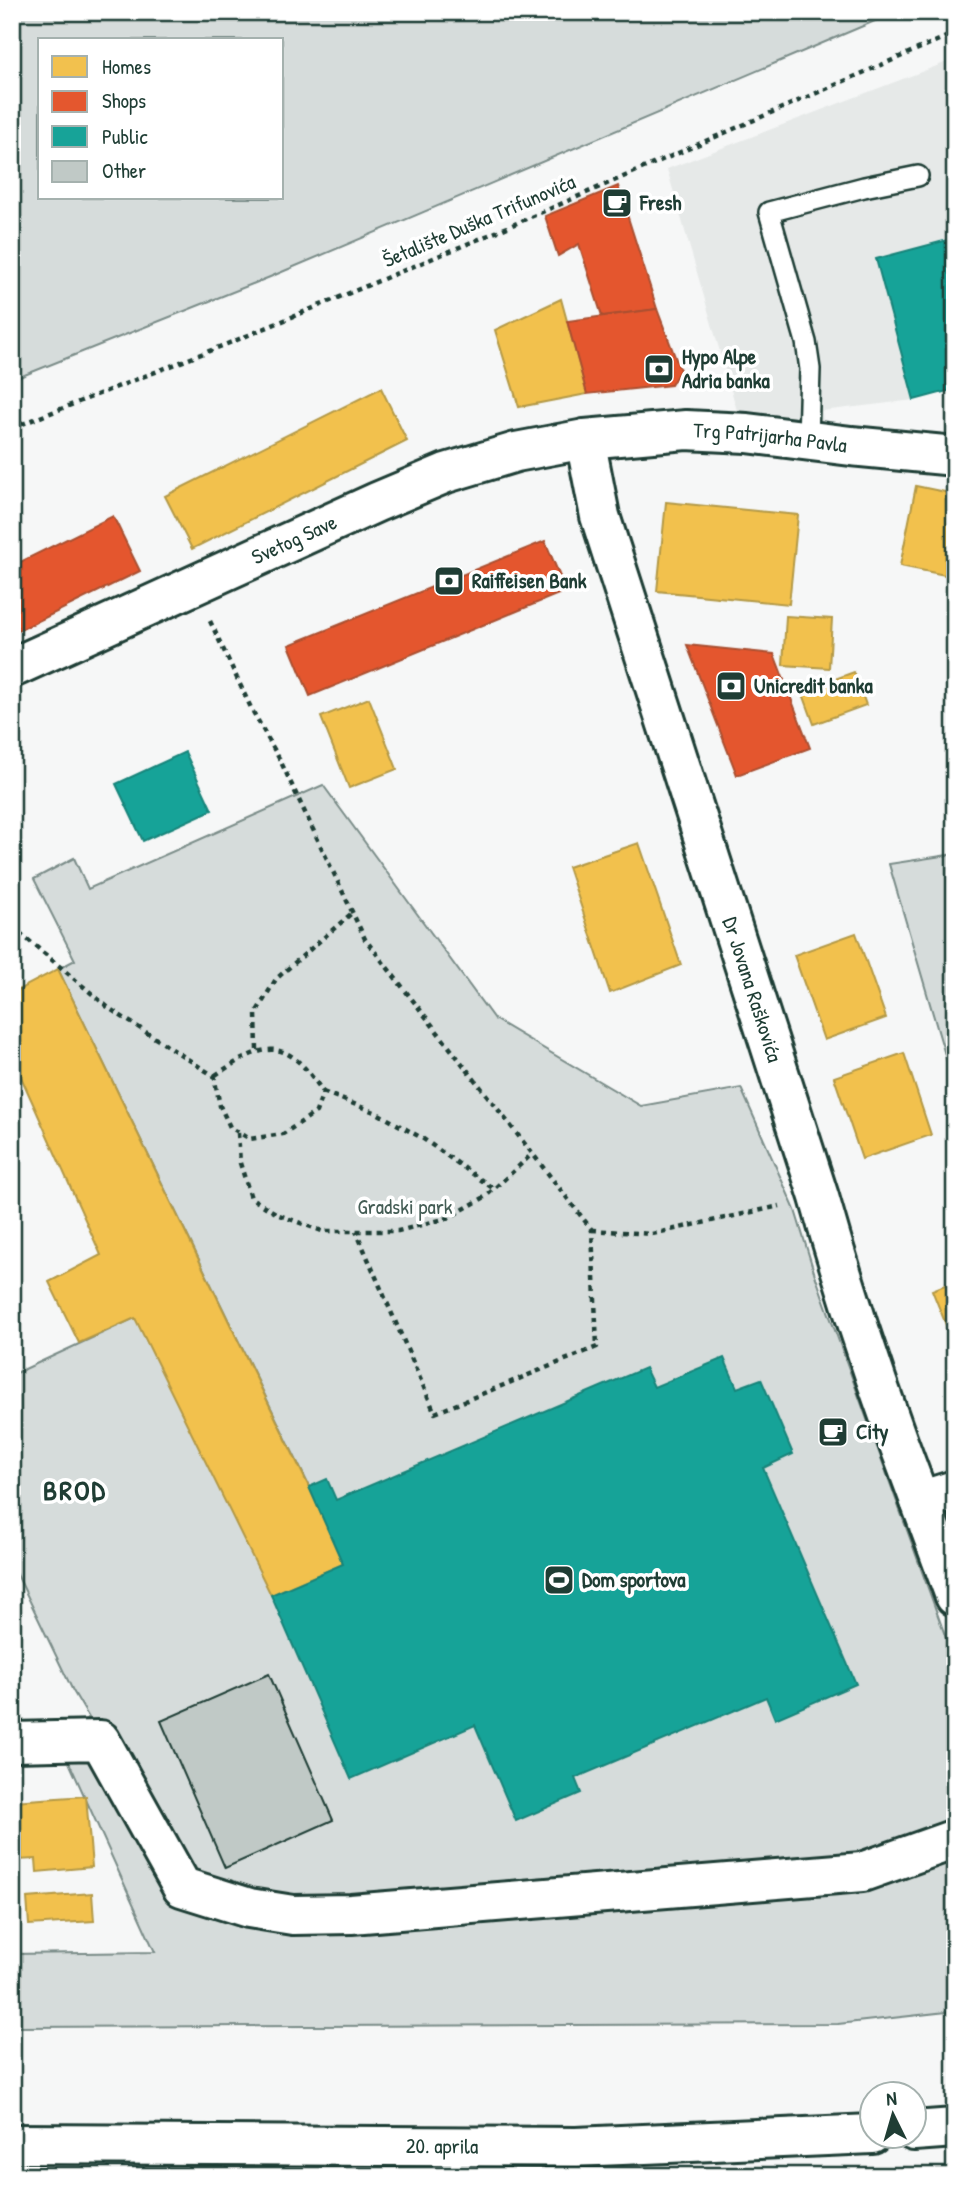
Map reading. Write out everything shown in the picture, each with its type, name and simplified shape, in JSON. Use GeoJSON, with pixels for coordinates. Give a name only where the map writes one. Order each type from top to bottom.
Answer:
{"type":"FeatureCollection","features":[{"type":"Feature","properties":{"kind":"street","name":"Trg Patrijarha Pavla"},"geometry":{"type":"LineString","coordinates":[[585,439],[686,430],[747,433],[955,456]]}},
{"type":"Feature","properties":{"kind":"street","name":"Svetog Save"},"geometry":{"type":"LineString","coordinates":[[12,668],[446,473],[516,452],[585,439]]}},
{"type":"Feature","properties":{"kind":"street","name":"Dr Jovana Raškovića"},"geometry":{"type":"LineString","coordinates":[[585,439],[600,516],[819,1197],[845,1289],[938,1495],[955,1597]]}},
{"type":"Feature","properties":{"kind":"street"},"geometry":{"type":"LineString","coordinates":[[12,1742],[100,1740],[182,1887],[249,1908],[293,1915],[419,1909],[862,1872],[955,1839]]}},
{"type":"Feature","properties":{"kind":"street"},"geometry":{"type":"LineString","coordinates":[[928,2130],[955,2128]]}},
{"type":"Feature","properties":{"kind":"street","name":"20. aprila"},"geometry":{"type":"LineString","coordinates":[[12,2144],[576,2147],[858,2135]]}},
{"type":"Feature","properties":{"kind":"lane"},"geometry":{"type":"LineString","coordinates":[[808,439],[810,369],[806,342],[768,212],[918,176]]}},
{"type":"Feature","properties":{"kind":"path","name":"Šetalište Duška Trifunovića"},"geometry":{"type":"LineString","coordinates":[[12,428],[232,342],[503,229],[955,33]]}},
{"type":"Feature","properties":{"kind":"path"},"geometry":{"type":"LineString","coordinates":[[193,585],[365,939],[592,1230],[597,1347],[435,1413],[356,1231]]}},
{"type":"Feature","properties":{"kind":"path"},"geometry":{"type":"LineString","coordinates":[[257,1051],[256,1013],[276,979],[353,913]]}},
{"type":"Feature","properties":{"kind":"path"},"geometry":{"type":"LineString","coordinates":[[20,933],[110,1009],[214,1076],[220,1106],[230,1127],[250,1139],[283,1135],[316,1112],[323,1092]]}},
{"type":"Feature","properties":{"kind":"path"},"geometry":{"type":"LineString","coordinates":[[214,1076],[242,1057],[257,1051],[281,1050],[307,1067],[323,1092],[377,1113],[422,1138],[494,1189]]}},
{"type":"Feature","properties":{"kind":"path"},"geometry":{"type":"LineString","coordinates":[[238,1132],[240,1163],[251,1198],[279,1216],[322,1231],[398,1231],[448,1218],[485,1197],[531,1155]]}},
{"type":"Feature","properties":{"kind":"path"},"geometry":{"type":"LineString","coordinates":[[592,1230],[652,1234],[819,1197]]}},
{"type":"Feature","properties":{"kind":"shaded area"},"geometry":{"type":"Polygon","coordinates":[[[955,59],[955,389],[914,400],[822,411],[824,429],[738,414],[667,169],[955,59]]]}},
{"type":"Feature","properties":{"kind":"green space"},"geometry":{"type":"Polygon","coordinates":[[[12,12],[896,12],[270,277],[12,380],[12,12]]]}},
{"type":"Feature","properties":{"kind":"green space","name":"Gradski park"},"geometry":{"type":"Polygon","coordinates":[[[323,785],[494,1019],[641,1106],[741,1088],[795,1210],[815,1275],[955,1663],[955,2011],[838,2024],[12,2027],[12,1954],[155,1952],[54,1729],[89,1718],[73,1691],[12,1564],[12,1375],[135,1318],[343,1564],[309,1486],[58,969],[75,960],[34,879],[74,858],[88,889],[323,785]]]}},
{"type":"Feature","properties":{"kind":"green space"},"geometry":{"type":"Polygon","coordinates":[[[955,854],[955,1089],[889,864],[955,854]]]}},
{"type":"Feature","properties":{"kind":"building: Homes"},"geometry":{"type":"Polygon","coordinates":[[[561,299],[587,394],[519,407],[495,330],[561,299]]]}},
{"type":"Feature","properties":{"kind":"building: Homes"},"geometry":{"type":"Polygon","coordinates":[[[381,388],[407,441],[192,549],[165,496],[381,388]]]}},
{"type":"Feature","properties":{"kind":"building: Homes"},"geometry":{"type":"Polygon","coordinates":[[[916,486],[955,494],[955,577],[900,566],[916,486]]]}},
{"type":"Feature","properties":{"kind":"building: Homes"},"geometry":{"type":"Polygon","coordinates":[[[666,502],[798,515],[789,604],[657,591],[666,502]]]}},
{"type":"Feature","properties":{"kind":"building: Homes"},"geometry":{"type":"Polygon","coordinates":[[[786,616],[832,619],[829,668],[783,665],[786,616]]]}},
{"type":"Feature","properties":{"kind":"building: Homes"},"geometry":{"type":"Polygon","coordinates":[[[854,672],[866,705],[814,724],[802,691],[854,672]]]}},
{"type":"Feature","properties":{"kind":"building: Homes"},"geometry":{"type":"Polygon","coordinates":[[[369,698],[397,769],[349,788],[321,717],[369,698]]]}},
{"type":"Feature","properties":{"kind":"building: Homes"},"geometry":{"type":"Polygon","coordinates":[[[639,843],[681,965],[610,993],[568,867],[639,843]]]}},
{"type":"Feature","properties":{"kind":"building: Homes"},"geometry":{"type":"Polygon","coordinates":[[[856,933],[886,1018],[824,1040],[794,955],[856,933]]]}},
{"type":"Feature","properties":{"kind":"building: Homes"},"geometry":{"type":"Polygon","coordinates":[[[58,969],[309,1487],[343,1564],[271,1595],[135,1318],[79,1343],[49,1282],[101,1255],[12,1057],[12,993],[58,969]]]}},
{"type":"Feature","properties":{"kind":"building: Homes"},"geometry":{"type":"Polygon","coordinates":[[[904,1053],[931,1135],[862,1159],[834,1077],[904,1053]]]}},
{"type":"Feature","properties":{"kind":"building: Homes"},"geometry":{"type":"Polygon","coordinates":[[[955,1281],[955,1347],[932,1290],[955,1281]]]}},
{"type":"Feature","properties":{"kind":"building: Homes"},"geometry":{"type":"Polygon","coordinates":[[[86,1796],[92,1867],[37,1872],[36,1859],[17,1860],[13,1801],[86,1796]]]}},
{"type":"Feature","properties":{"kind":"building: Homes"},"geometry":{"type":"Polygon","coordinates":[[[12,1886],[19,1886],[20,1924],[12,1924],[12,1886]]]}},
{"type":"Feature","properties":{"kind":"building: Homes"},"geometry":{"type":"Polygon","coordinates":[[[92,1893],[94,1921],[29,1925],[27,1898],[92,1893]]]}},
{"type":"Feature","properties":{"kind":"building: Shops"},"geometry":{"type":"Polygon","coordinates":[[[618,186],[657,309],[602,316],[579,244],[558,256],[545,216],[618,186]]]}},
{"type":"Feature","properties":{"kind":"building: Shops"},"geometry":{"type":"Polygon","coordinates":[[[657,309],[680,370],[671,385],[587,394],[567,321],[657,309]]]}},
{"type":"Feature","properties":{"kind":"building: Shops"},"geometry":{"type":"Polygon","coordinates":[[[113,516],[140,571],[12,634],[12,566],[113,516]]]}},
{"type":"Feature","properties":{"kind":"building: Shops"},"geometry":{"type":"Polygon","coordinates":[[[545,541],[566,591],[310,696],[289,645],[545,541]]]}},
{"type":"Feature","properties":{"kind":"building: Shops"},"geometry":{"type":"Polygon","coordinates":[[[687,645],[774,654],[810,748],[737,775],[687,645]]]}},
{"type":"Feature","properties":{"kind":"building: Public"},"geometry":{"type":"Polygon","coordinates":[[[955,238],[955,389],[914,400],[876,259],[955,238]]]}},
{"type":"Feature","properties":{"kind":"building: Public"},"geometry":{"type":"Polygon","coordinates":[[[185,752],[212,810],[143,841],[116,784],[185,752]]]}},
{"type":"Feature","properties":{"kind":"building: Public","name":"Dom sportova"},"geometry":{"type":"Polygon","coordinates":[[[724,1358],[737,1388],[761,1379],[793,1454],[763,1468],[856,1684],[775,1719],[766,1697],[575,1778],[581,1793],[516,1821],[475,1725],[351,1779],[271,1595],[343,1564],[309,1487],[327,1479],[336,1500],[645,1368],[654,1387],[724,1358]]]}},
{"type":"Feature","properties":{"kind":"building: Other"},"geometry":{"type":"Polygon","coordinates":[[[269,1674],[333,1820],[225,1868],[161,1721],[269,1674]]]}},
{"type":"Feature","properties":{"kind":"place","name":"Fresh"},"geometry":{"type":"Point","coordinates":[617,203]}},
{"type":"Feature","properties":{"kind":"place","name":"Hypo Alpe Adria banka"},"geometry":{"type":"Point","coordinates":[659,369]}},
{"type":"Feature","properties":{"kind":"place","name":"Raiffeisen Bank"},"geometry":{"type":"Point","coordinates":[449,581]}},
{"type":"Feature","properties":{"kind":"place","name":"Unicredit banka"},"geometry":{"type":"Point","coordinates":[731,686]}},
{"type":"Feature","properties":{"kind":"place","name":"City"},"geometry":{"type":"Point","coordinates":[833,1432]}},
{"type":"Feature","properties":{"kind":"place","name":"Dom sportova"},"geometry":{"type":"Point","coordinates":[559,1580]}},
{"type":"Feature","properties":{"kind":"district","name":"BROD"},"geometry":{"type":"Point","coordinates":[75,1490]}}]}
